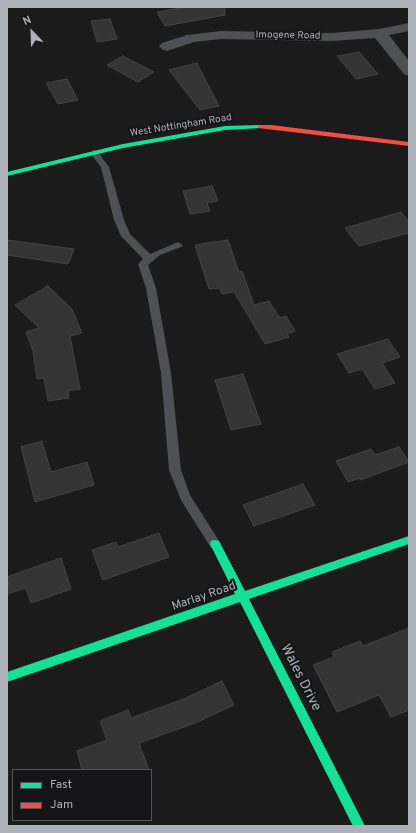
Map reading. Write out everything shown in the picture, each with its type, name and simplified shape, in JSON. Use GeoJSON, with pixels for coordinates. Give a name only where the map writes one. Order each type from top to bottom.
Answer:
{"type":"FeatureCollection","features":[{"type":"Feature","properties":{"kind":"street","name":"Imogene Road"},"geometry":{"type":"LineString","coordinates":[[167,46],[192,38],[221,35],[317,37],[379,32],[409,27]]}},
{"type":"Feature","properties":{"kind":"street"},"geometry":{"type":"LineString","coordinates":[[379,32],[409,71]]}},
{"type":"Feature","properties":{"kind":"street","name":"West Nottingham Road"},"geometry":{"type":"LineString","coordinates":[[7,174],[94,153],[206,131],[246,128],[271,127],[409,144]]}},
{"type":"Feature","properties":{"kind":"street","name":"Marlay Road"},"geometry":{"type":"LineString","coordinates":[[7,677],[409,540]]}},
{"type":"Feature","properties":{"kind":"street","name":"Wales Drive"},"geometry":{"type":"LineString","coordinates":[[215,544],[359,826]]}},
{"type":"Feature","properties":{"kind":"lane"},"geometry":{"type":"LineString","coordinates":[[94,153],[105,167],[119,220],[126,236],[149,259]]}},
{"type":"Feature","properties":{"kind":"lane"},"geometry":{"type":"LineString","coordinates":[[178,245],[157,253],[143,264],[151,288],[154,312],[166,373],[175,470],[185,496],[215,544]]}},
{"type":"Feature","properties":{"kind":"building"},"geometry":{"type":"Polygon","coordinates":[[[186,7],[225,7],[225,15],[165,26],[157,12],[186,7]]]}},
{"type":"Feature","properties":{"kind":"building"},"geometry":{"type":"Polygon","coordinates":[[[110,19],[117,39],[97,42],[91,21],[110,19]]]}},
{"type":"Feature","properties":{"kind":"building"},"geometry":{"type":"Polygon","coordinates":[[[359,52],[378,74],[356,79],[337,56],[359,52]]]}},
{"type":"Feature","properties":{"kind":"building"},"geometry":{"type":"Polygon","coordinates":[[[123,56],[154,72],[138,82],[107,65],[123,56]]]}},
{"type":"Feature","properties":{"kind":"building"},"geometry":{"type":"Polygon","coordinates":[[[197,63],[219,106],[200,110],[169,70],[197,63]]]}},
{"type":"Feature","properties":{"kind":"building"},"geometry":{"type":"Polygon","coordinates":[[[67,79],[78,100],[58,104],[46,83],[67,79]]]}},
{"type":"Feature","properties":{"kind":"building"},"geometry":{"type":"Polygon","coordinates":[[[212,186],[218,201],[207,203],[210,211],[190,214],[183,191],[212,186]]]}},
{"type":"Feature","properties":{"kind":"building"},"geometry":{"type":"Polygon","coordinates":[[[401,212],[409,222],[409,233],[359,246],[345,228],[401,212]]]}},
{"type":"Feature","properties":{"kind":"building"},"geometry":{"type":"Polygon","coordinates":[[[7,240],[74,249],[68,264],[7,255],[7,240]]]}},
{"type":"Feature","properties":{"kind":"building"},"geometry":{"type":"Polygon","coordinates":[[[228,240],[239,272],[242,271],[254,305],[269,301],[280,318],[286,316],[295,331],[287,334],[289,337],[265,344],[234,292],[222,294],[220,288],[209,289],[195,245],[228,240]]]}},
{"type":"Feature","properties":{"kind":"building"},"geometry":{"type":"Polygon","coordinates":[[[48,286],[72,309],[82,333],[70,336],[80,389],[68,391],[69,398],[48,401],[44,378],[37,379],[33,351],[26,332],[39,328],[15,305],[48,286]]]}},
{"type":"Feature","properties":{"kind":"building"},"geometry":{"type":"Polygon","coordinates":[[[388,339],[400,357],[382,363],[395,383],[375,389],[362,369],[349,373],[337,354],[388,339]]]}},
{"type":"Feature","properties":{"kind":"building"},"geometry":{"type":"Polygon","coordinates":[[[243,374],[261,424],[231,430],[215,380],[243,374]]]}},
{"type":"Feature","properties":{"kind":"building"},"geometry":{"type":"Polygon","coordinates":[[[42,441],[51,472],[87,462],[94,485],[35,502],[21,447],[42,441]]]}},
{"type":"Feature","properties":{"kind":"building"},"geometry":{"type":"Polygon","coordinates":[[[399,447],[409,462],[360,480],[360,478],[348,482],[336,461],[371,449],[375,455],[399,447]]]}},
{"type":"Feature","properties":{"kind":"building"},"geometry":{"type":"Polygon","coordinates":[[[303,484],[315,505],[254,526],[243,505],[303,484]]]}},
{"type":"Feature","properties":{"kind":"building"},"geometry":{"type":"Polygon","coordinates":[[[159,533],[169,557],[103,580],[92,550],[116,542],[118,547],[159,533]]]}},
{"type":"Feature","properties":{"kind":"building"},"geometry":{"type":"Polygon","coordinates":[[[61,558],[71,589],[31,603],[26,588],[7,594],[7,577],[61,558]]]}},
{"type":"Feature","properties":{"kind":"building"},"geometry":{"type":"Polygon","coordinates":[[[409,628],[409,710],[391,717],[379,695],[337,712],[313,665],[334,657],[332,652],[360,641],[363,646],[409,628]]]}},
{"type":"Feature","properties":{"kind":"building"},"geometry":{"type":"Polygon","coordinates":[[[222,681],[234,705],[195,723],[139,743],[149,769],[82,769],[77,751],[107,740],[100,721],[128,710],[131,718],[184,699],[222,681]]]}},
{"type":"Feature","properties":{"kind":"traffic: fast"},"geometry":{"type":"LineString","coordinates":[[7,174],[123,146],[225,128],[260,127]]}},
{"type":"Feature","properties":{"kind":"traffic: fast"},"geometry":{"type":"LineString","coordinates":[[7,677],[409,540]]}},
{"type":"Feature","properties":{"kind":"traffic: fast"},"geometry":{"type":"LineString","coordinates":[[215,544],[359,826]]}},
{"type":"Feature","properties":{"kind":"traffic: jam"},"geometry":{"type":"LineString","coordinates":[[260,127],[271,127],[409,144]]}}]}
